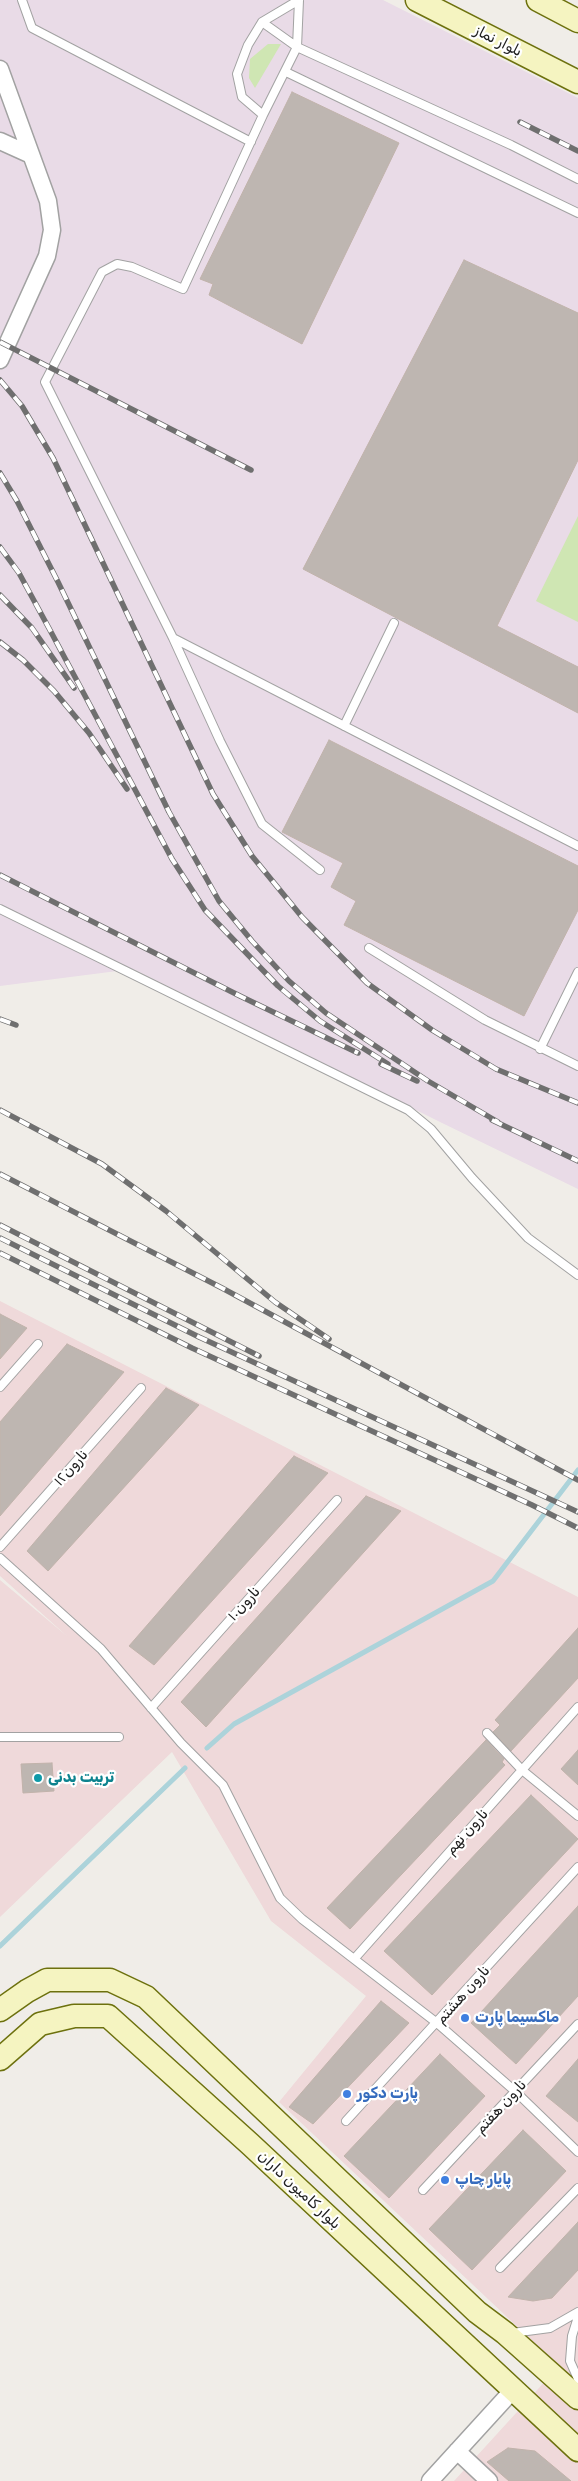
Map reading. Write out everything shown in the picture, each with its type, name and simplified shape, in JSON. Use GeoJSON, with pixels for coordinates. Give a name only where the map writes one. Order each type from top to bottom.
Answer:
{"type":"FeatureCollection","features":[{"type":"Feature","properties":{"kind":"main road","name":"بلوار نماز"},"geometry":{"type":"LineString","coordinates":[[417,0],[578,82]]}},
{"type":"Feature","properties":{"kind":"main road"},"geometry":{"type":"LineString","coordinates":[[548,2],[578,21]]}},
{"type":"Feature","properties":{"kind":"main road"},"geometry":{"type":"LineString","coordinates":[[0,2010],[47,1980],[110,1980],[146,1997],[477,2312],[578,2398]]}},
{"type":"Feature","properties":{"kind":"main road","name":"بلوار کامیون داران"},"geometry":{"type":"LineString","coordinates":[[0,2059],[40,2024],[74,2016],[108,2016],[250,2144],[578,2450]]}},
{"type":"Feature","properties":{"kind":"street"},"geometry":{"type":"LineString","coordinates":[[0,69],[48,201],[52,230],[46,256],[0,360]]}},
{"type":"Feature","properties":{"kind":"street"},"geometry":{"type":"LineString","coordinates":[[0,141],[31,155]]}},
{"type":"Feature","properties":{"kind":"street"},"geometry":{"type":"LineString","coordinates":[[430,2481],[513,2390]]}},
{"type":"Feature","properties":{"kind":"street"},"geometry":{"type":"LineString","coordinates":[[457,2451],[489,2481]]}},
{"type":"Feature","properties":{"kind":"lane"},"geometry":{"type":"LineString","coordinates":[[22,0],[32,28],[250,142]]}},
{"type":"Feature","properties":{"kind":"lane"},"geometry":{"type":"LineString","coordinates":[[263,115],[242,97],[237,74],[248,45],[262,22],[299,0]]}},
{"type":"Feature","properties":{"kind":"lane"},"geometry":{"type":"LineString","coordinates":[[299,0],[297,47],[250,142],[183,289],[132,267],[117,264],[102,272],[45,382],[173,638],[220,741],[262,824],[320,870]]}},
{"type":"Feature","properties":{"kind":"lane"},"geometry":{"type":"LineString","coordinates":[[262,22],[297,47],[511,145],[578,178]]}},
{"type":"Feature","properties":{"kind":"lane"},"geometry":{"type":"LineString","coordinates":[[286,72],[578,213]]}},
{"type":"Feature","properties":{"kind":"lane"},"geometry":{"type":"LineString","coordinates":[[344,726],[394,622]]}},
{"type":"Feature","properties":{"kind":"lane"},"geometry":{"type":"LineString","coordinates":[[173,638],[578,846]]}},
{"type":"Feature","properties":{"kind":"lane"},"geometry":{"type":"LineString","coordinates":[[0,909],[408,1110],[431,1129],[472,1178],[528,1238],[578,1275]]}},
{"type":"Feature","properties":{"kind":"lane"},"geometry":{"type":"LineString","coordinates":[[369,948],[485,1020],[540,1049],[578,1066]]}},
{"type":"Feature","properties":{"kind":"lane"},"geometry":{"type":"LineString","coordinates":[[540,1049],[578,972]]}},
{"type":"Feature","properties":{"kind":"lane"},"geometry":{"type":"LineString","coordinates":[[0,1387],[38,1344]]}},
{"type":"Feature","properties":{"kind":"lane","name":"نارون۱۲"},"geometry":{"type":"LineString","coordinates":[[0,1547],[141,1388]]}},
{"type":"Feature","properties":{"kind":"lane","name":"نارون۱۰"},"geometry":{"type":"LineString","coordinates":[[151,1708],[337,1500]]}},
{"type":"Feature","properties":{"kind":"lane"},"geometry":{"type":"LineString","coordinates":[[0,1558],[100,1649],[181,1743],[223,1785],[280,1898],[302,1918],[356,1958],[437,2023],[516,2092],[578,2152]]}},
{"type":"Feature","properties":{"kind":"lane","name":"نارون نهم"},"geometry":{"type":"LineString","coordinates":[[356,1958],[578,1707]]}},
{"type":"Feature","properties":{"kind":"lane"},"geometry":{"type":"LineString","coordinates":[[488,1733],[522,1770],[578,1816]]}},
{"type":"Feature","properties":{"kind":"lane"},"geometry":{"type":"LineString","coordinates":[[0,1737],[119,1737]]}},
{"type":"Feature","properties":{"kind":"lane","name":"نارون هشتم"},"geometry":{"type":"LineString","coordinates":[[346,2121],[578,1867]]}},
{"type":"Feature","properties":{"kind":"lane","name":"نارون هفتم"},"geometry":{"type":"LineString","coordinates":[[424,2190],[578,2024]]}},
{"type":"Feature","properties":{"kind":"lane"},"geometry":{"type":"LineString","coordinates":[[500,2268],[578,2188]]}},
{"type":"Feature","properties":{"kind":"lane"},"geometry":{"type":"LineString","coordinates":[[505,2334],[550,2328],[578,2312]]}},
{"type":"Feature","properties":{"kind":"lane"},"geometry":{"type":"LineString","coordinates":[[578,2317],[572,2336],[570,2361],[578,2379]]}},
{"type":"Feature","properties":{"kind":"shaded area"},"geometry":{"type":"Polygon","coordinates":[[[0,0],[383,0],[578,98],[578,1189],[133,969],[0,986],[0,0]]]}},
{"type":"Feature","properties":{"kind":"shaded area"},"geometry":{"type":"Polygon","coordinates":[[[0,1301],[578,1597],[578,2481],[454,2481],[559,2366],[279,2102],[366,1996],[271,1921],[172,1752],[0,1917],[0,1580],[68,1637],[0,1576],[0,1301]]]}},
{"type":"Feature","properties":{"kind":"green space"},"geometry":{"type":"Polygon","coordinates":[[[268,44],[281,44],[255,88],[249,78],[250,59],[268,44]]]}},
{"type":"Feature","properties":{"kind":"green space"},"geometry":{"type":"Polygon","coordinates":[[[578,516],[578,622],[536,601],[578,516]]]}},
{"type":"Feature","properties":{"kind":"building"},"geometry":{"type":"Polygon","coordinates":[[[292,92],[399,143],[302,344],[209,295],[213,284],[200,279],[292,92]]]}},
{"type":"Feature","properties":{"kind":"building"},"geometry":{"type":"Polygon","coordinates":[[[464,260],[578,313],[578,460],[497,626],[578,667],[578,713],[303,569],[464,260]]]}},
{"type":"Feature","properties":{"kind":"building"},"geometry":{"type":"Polygon","coordinates":[[[329,740],[578,866],[578,910],[524,1016],[344,925],[356,901],[331,887],[343,863],[282,832],[329,740]]]}},
{"type":"Feature","properties":{"kind":"building"},"geometry":{"type":"Polygon","coordinates":[[[0,1314],[27,1328],[0,1359],[0,1314]]]}},
{"type":"Feature","properties":{"kind":"building"},"geometry":{"type":"Polygon","coordinates":[[[67,1344],[124,1372],[0,1516],[0,1422],[67,1344]]]}},
{"type":"Feature","properties":{"kind":"building"},"geometry":{"type":"Polygon","coordinates":[[[166,1388],[199,1405],[48,1571],[27,1551],[166,1388]]]}},
{"type":"Feature","properties":{"kind":"building"},"geometry":{"type":"Polygon","coordinates":[[[294,1456],[328,1473],[154,1665],[129,1646],[294,1456]]]}},
{"type":"Feature","properties":{"kind":"building"},"geometry":{"type":"Polygon","coordinates":[[[366,1496],[401,1511],[206,1727],[181,1702],[366,1496]]]}},
{"type":"Feature","properties":{"kind":"building"},"geometry":{"type":"Polygon","coordinates":[[[578,1628],[578,1678],[511,1751],[493,1732],[500,1725],[495,1720],[578,1628]]]}},
{"type":"Feature","properties":{"kind":"building"},"geometry":{"type":"Polygon","coordinates":[[[486,1740],[504,1759],[502,1762],[505,1765],[350,1929],[327,1908],[486,1740]]]}},
{"type":"Feature","properties":{"kind":"building"},"geometry":{"type":"Polygon","coordinates":[[[578,1750],[578,1785],[561,1769],[578,1750]]]}},
{"type":"Feature","properties":{"kind":"building","name":"تربیت بدنی"},"geometry":{"type":"Polygon","coordinates":[[[52,1763],[54,1791],[23,1793],[21,1764],[52,1763]]]}},
{"type":"Feature","properties":{"kind":"building"},"geometry":{"type":"Polygon","coordinates":[[[531,1795],[578,1839],[432,1995],[384,1951],[531,1795]]]}},
{"type":"Feature","properties":{"kind":"building"},"geometry":{"type":"Polygon","coordinates":[[[578,1906],[578,1996],[516,2064],[471,2023],[578,1906]]]}},
{"type":"Feature","properties":{"kind":"building"},"geometry":{"type":"Polygon","coordinates":[[[381,2001],[409,2023],[313,2124],[289,2107],[381,2001]]]}},
{"type":"Feature","properties":{"kind":"building"},"geometry":{"type":"Polygon","coordinates":[[[440,2054],[485,2096],[389,2198],[344,2156],[440,2054]]]}},
{"type":"Feature","properties":{"kind":"building"},"geometry":{"type":"Polygon","coordinates":[[[578,2059],[578,2122],[546,2096],[578,2059]]]}},
{"type":"Feature","properties":{"kind":"building"},"geometry":{"type":"Polygon","coordinates":[[[523,2130],[566,2171],[472,2270],[429,2229],[523,2130]]]}},
{"type":"Feature","properties":{"kind":"building"},"geometry":{"type":"Polygon","coordinates":[[[578,2222],[578,2270],[552,2298],[533,2301],[508,2297],[578,2222]]]}},
{"type":"Feature","properties":{"kind":"building"},"geometry":{"type":"Polygon","coordinates":[[[508,2448],[535,2451],[571,2481],[509,2481],[487,2462],[508,2448]]]}},
{"type":"Feature","properties":{"kind":"waterway"},"geometry":{"type":"LineString","coordinates":[[207,1748],[234,1724],[493,1581],[578,1470]]}},
{"type":"Feature","properties":{"kind":"waterway"},"geometry":{"type":"LineString","coordinates":[[0,1946],[185,1768]]}},
{"type":"Feature","properties":{"kind":"railway"},"geometry":{"type":"LineString","coordinates":[[520,122],[578,151]]}},
{"type":"Feature","properties":{"kind":"railway"},"geometry":{"type":"LineString","coordinates":[[0,342],[251,470]]}},
{"type":"Feature","properties":{"kind":"railway"},"geometry":{"type":"LineString","coordinates":[[0,380],[22,406],[53,458],[213,794],[252,856],[302,917],[367,983],[432,1030],[496,1069],[578,1103]]}},
{"type":"Feature","properties":{"kind":"railway"},"geometry":{"type":"LineString","coordinates":[[0,473],[17,501],[58,582],[169,812],[219,901],[252,941],[289,981],[326,1013],[428,1081],[498,1122]]}},
{"type":"Feature","properties":{"kind":"railway"},"geometry":{"type":"LineString","coordinates":[[0,547],[19,573],[172,859],[205,910],[278,986],[320,1021],[388,1064]]}},
{"type":"Feature","properties":{"kind":"railway"},"geometry":{"type":"LineString","coordinates":[[0,595],[32,628],[74,688]]}},
{"type":"Feature","properties":{"kind":"railway"},"geometry":{"type":"LineString","coordinates":[[0,642],[23,660],[54,691],[89,733],[127,789]]}},
{"type":"Feature","properties":{"kind":"railway"},"geometry":{"type":"LineString","coordinates":[[0,875],[358,1053]]}},
{"type":"Feature","properties":{"kind":"railway"},"geometry":{"type":"LineString","coordinates":[[0,1019],[16,1025]]}},
{"type":"Feature","properties":{"kind":"railway"},"geometry":{"type":"LineString","coordinates":[[381,1064],[417,1081]]}},
{"type":"Feature","properties":{"kind":"railway"},"geometry":{"type":"LineString","coordinates":[[0,1110],[102,1164],[166,1211],[275,1302],[329,1339]]}},
{"type":"Feature","properties":{"kind":"railway"},"geometry":{"type":"LineString","coordinates":[[492,1120],[578,1161]]}},
{"type":"Feature","properties":{"kind":"railway"},"geometry":{"type":"LineString","coordinates":[[0,1174],[222,1288],[578,1480]]}},
{"type":"Feature","properties":{"kind":"railway"},"geometry":{"type":"LineString","coordinates":[[0,1225],[259,1356]]}},
{"type":"Feature","properties":{"kind":"railway"},"geometry":{"type":"LineString","coordinates":[[0,1238],[199,1337],[578,1512]]}},
{"type":"Feature","properties":{"kind":"railway"},"geometry":{"type":"LineString","coordinates":[[0,1253],[192,1348],[578,1528]]}},
{"type":"Feature","properties":{"kind":"place","name":"تربیت بدنی"},"geometry":{"type":"Point","coordinates":[38,1778]}},
{"type":"Feature","properties":{"kind":"place","name":"ماکسیما پارت"},"geometry":{"type":"Point","coordinates":[465,2018]}},
{"type":"Feature","properties":{"kind":"place","name":"پارت دکور"},"geometry":{"type":"Point","coordinates":[347,2094]}},
{"type":"Feature","properties":{"kind":"place","name":"پایار چاپ"},"geometry":{"type":"Point","coordinates":[445,2180]}}]}
